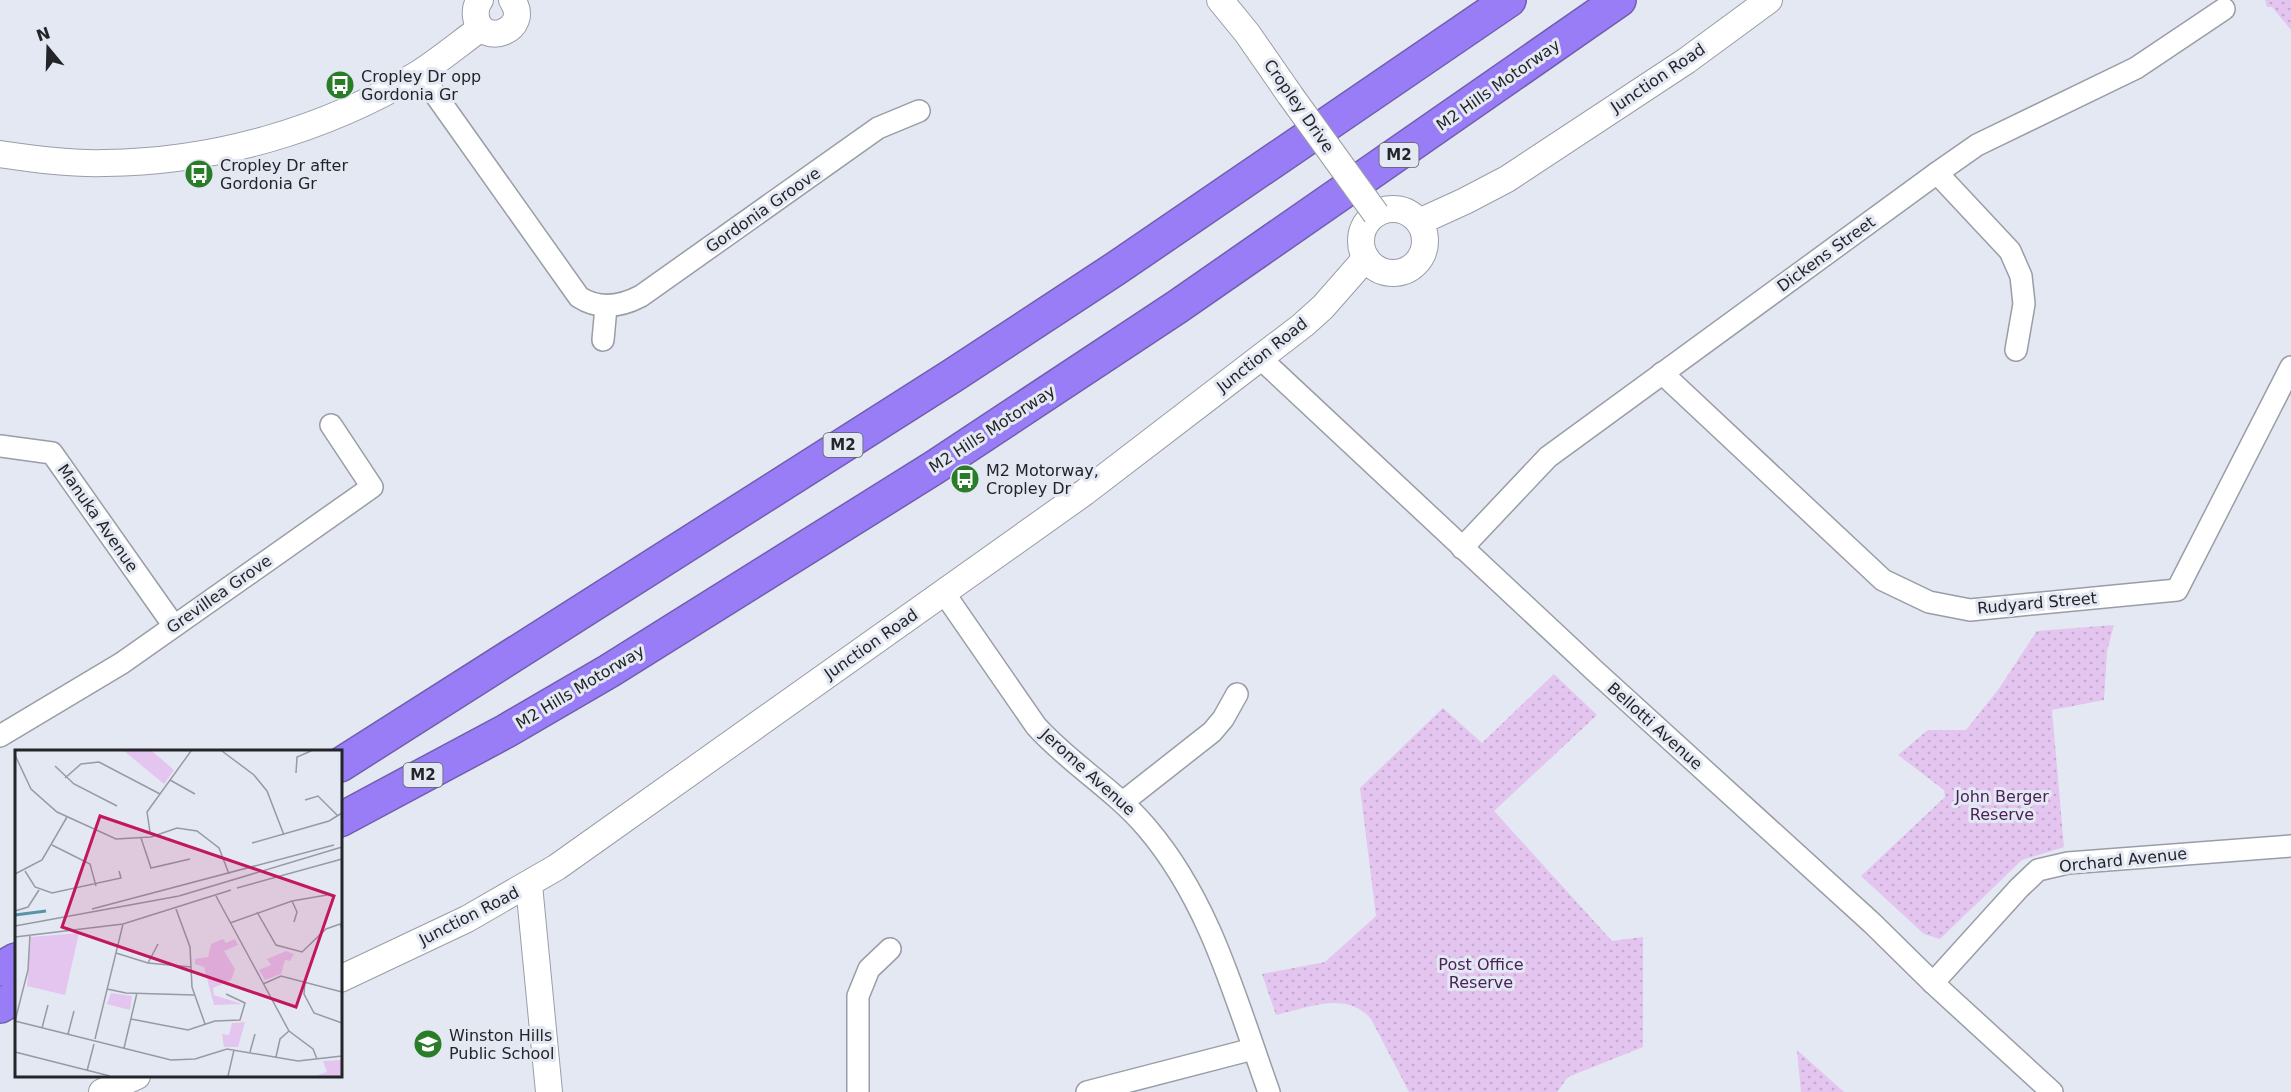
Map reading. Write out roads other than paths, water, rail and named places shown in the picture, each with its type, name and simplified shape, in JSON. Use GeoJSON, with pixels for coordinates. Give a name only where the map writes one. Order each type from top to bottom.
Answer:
{"type":"FeatureCollection","features":[{"type":"Feature","properties":{"kind":"highway","name":"M2"},"geometry":{"type":"LineString","coordinates":[[342,764],[1077,294],[1509,0]]}},
{"type":"Feature","properties":{"kind":"highway","name":"M2 Hills Motorway"},"geometry":{"type":"LineString","coordinates":[[342,819],[506,731],[609,671],[935,467],[1206,287],[1619,0]]}},
{"type":"Feature","properties":{"kind":"highway"},"geometry":{"type":"LineString","coordinates":[[0,969],[15,961]]}},
{"type":"Feature","properties":{"kind":"highway"},"geometry":{"type":"LineString","coordinates":[[0,1006],[15,998]]}},
{"type":"Feature","properties":{"kind":"street"},"geometry":{"type":"LineString","coordinates":[[480,0],[475,15],[481,28],[493,34],[506,32],[515,22],[517,15],[514,1]]}},
{"type":"Feature","properties":{"kind":"street","name":"Cropley Drive"},"geometry":{"type":"LineString","coordinates":[[1221,0],[1376,214]]}},
{"type":"Feature","properties":{"kind":"street","name":"Junction Road"},"geometry":{"type":"LineString","coordinates":[[1419,222],[1507,179],[1686,61],[1768,0]]}},
{"type":"Feature","properties":{"kind":"street","name":"Dickens Street"},"geometry":{"type":"LineString","coordinates":[[1462,549],[1548,457],[1937,173],[1977,146],[2136,68],[2224,9]]}},
{"type":"Feature","properties":{"kind":"street"},"geometry":{"type":"LineString","coordinates":[[0,154],[43,160],[104,163],[164,160],[256,143],[303,128],[347,110],[420,73],[481,28]]}},
{"type":"Feature","properties":{"kind":"street"},"geometry":{"type":"LineString","coordinates":[[420,73],[579,297],[589,304],[606,306],[603,340]]}},
{"type":"Feature","properties":{"kind":"street","name":"Gordonia Groove"},"geometry":{"type":"LineString","coordinates":[[606,306],[626,304],[641,296],[878,128],[919,111]]}},
{"type":"Feature","properties":{"kind":"street"},"geometry":{"type":"LineString","coordinates":[[1937,173],[2010,251],[2021,276],[2024,304],[2016,350]]}},
{"type":"Feature","properties":{"kind":"street"},"geometry":{"type":"LineString","coordinates":[[1393,208],[1403,210],[1419,222],[1424,231],[1424,251],[1412,267],[1392,273],[1382,271],[1366,258],[1362,249],[1363,231],[1376,214],[1393,208]]}},
{"type":"Feature","properties":{"kind":"street","name":"Junction Road"},"geometry":{"type":"LineString","coordinates":[[342,978],[467,919],[529,885],[1085,492],[1303,325],[1323,307],[1366,258]]}},
{"type":"Feature","properties":{"kind":"street","name":"Bellotti Avenue"},"geometry":{"type":"LineString","coordinates":[[1259,357],[1462,549],[1872,923],[1933,983],[2052,1092]]}},
{"type":"Feature","properties":{"kind":"street","name":"Rudyard Street"},"geometry":{"type":"LineString","coordinates":[[1662,373],[1883,580],[1929,602],[1970,610],[2177,590],[2291,367]]}},
{"type":"Feature","properties":{"kind":"street","name":"Grevillea Grove"},"geometry":{"type":"LineString","coordinates":[[0,736],[122,663],[372,487],[331,425]]}},
{"type":"Feature","properties":{"kind":"street","name":"Manuka Avenue"},"geometry":{"type":"LineString","coordinates":[[0,446],[52,453],[174,626]]}},
{"type":"Feature","properties":{"kind":"street","name":"Jerome Avenue"},"geometry":{"type":"LineString","coordinates":[[944,593],[1036,726],[1053,744],[1123,802],[1159,842],[1194,898],[1216,943],[1269,1092]]}},
{"type":"Feature","properties":{"kind":"street"},"geometry":{"type":"LineString","coordinates":[[1123,802],[1212,732],[1223,719],[1237,694]]}},
{"type":"Feature","properties":{"kind":"street","name":"Orchard Avenue"},"geometry":{"type":"LineString","coordinates":[[1933,983],[2038,870],[2068,862],[2291,846]]}},
{"type":"Feature","properties":{"kind":"street"},"geometry":{"type":"LineString","coordinates":[[529,885],[549,1092]]}},
{"type":"Feature","properties":{"kind":"street"},"geometry":{"type":"LineString","coordinates":[[858,1092],[858,996],[869,969],[890,949]]}},
{"type":"Feature","properties":{"kind":"street"},"geometry":{"type":"LineString","coordinates":[[1087,1092],[1253,1049]]}},
{"type":"Feature","properties":{"kind":"street"},"geometry":{"type":"LineString","coordinates":[[102,1092],[135,1077]]}},
{"type":"Feature","properties":{"kind":"place","name":"Cropley Dr opp Gordonia Gr"},"geometry":{"type":"Point","coordinates":[340,85]}},
{"type":"Feature","properties":{"kind":"place","name":"Cropley Dr after Gordonia Gr"},"geometry":{"type":"Point","coordinates":[199,174]}},
{"type":"Feature","properties":{"kind":"place","name":"M2 Motorway, Cropley Dr"},"geometry":{"type":"Point","coordinates":[965,479]}},
{"type":"Feature","properties":{"kind":"place","name":"Winston Hills Public School"},"geometry":{"type":"Point","coordinates":[428,1044]}},
{"type":"Feature","properties":{"kind":"park label","name":"John Berger Reserve"},"geometry":{"type":"Point","coordinates":[2002,805]}},
{"type":"Feature","properties":{"kind":"park label","name":"Post Office Reserve"},"geometry":{"type":"Point","coordinates":[1481,973]}}]}
